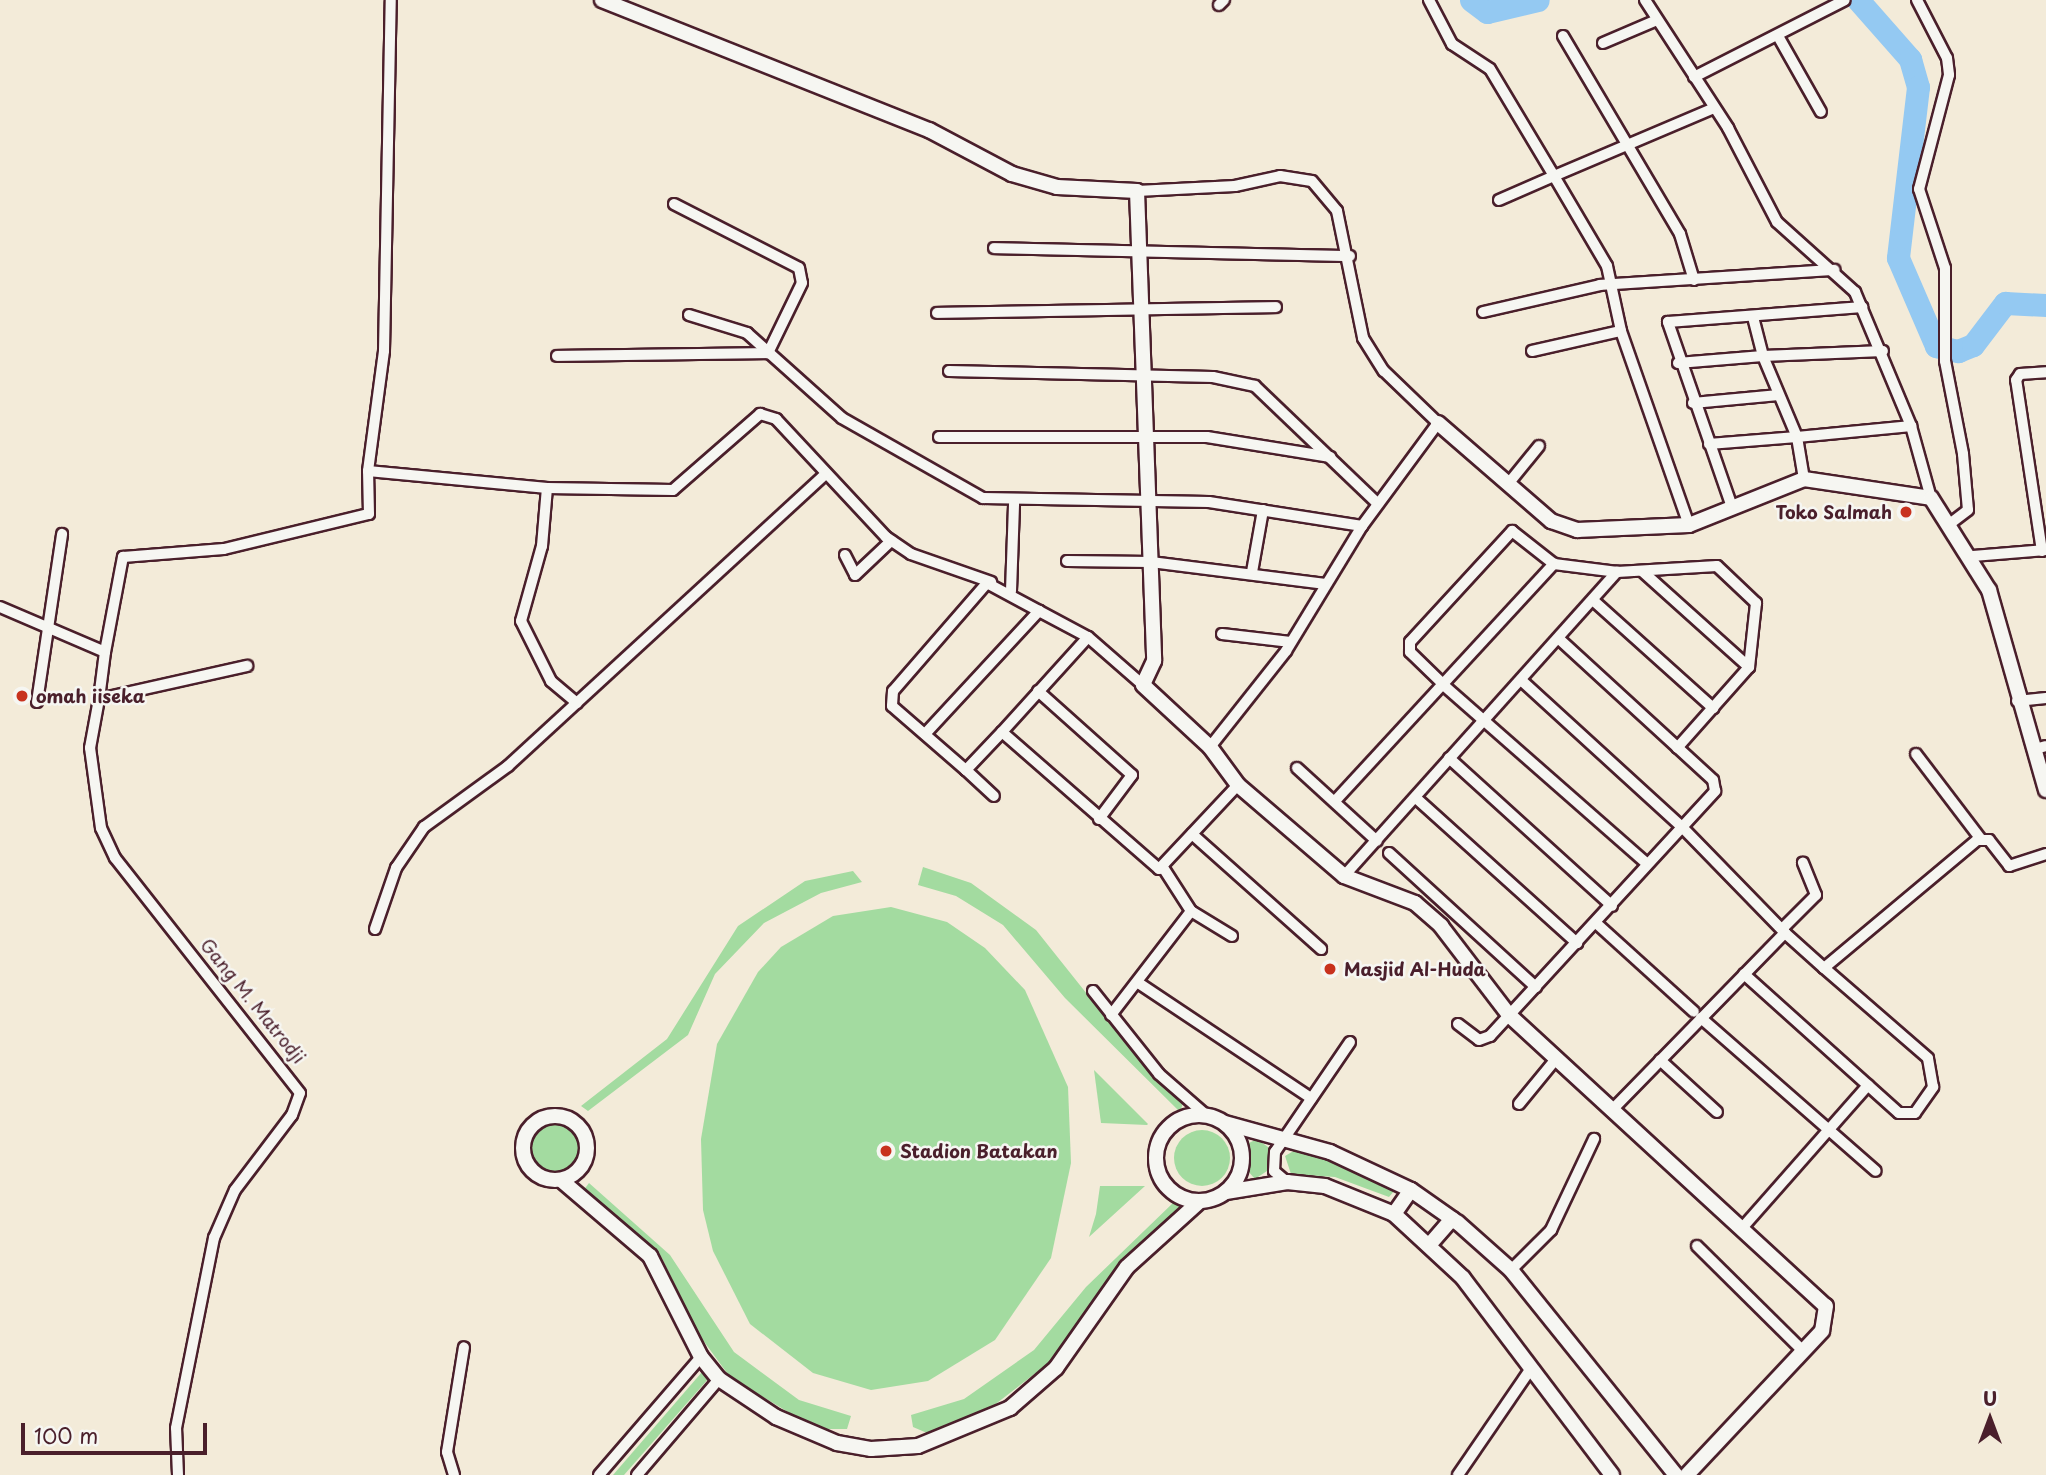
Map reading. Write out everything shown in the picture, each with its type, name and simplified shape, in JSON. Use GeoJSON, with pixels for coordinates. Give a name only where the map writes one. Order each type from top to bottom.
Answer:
{"type":"FeatureCollection","features":[{"type":"Feature","properties":{"kind":"street"},"geometry":{"type":"LineString","coordinates":[[247,666],[99,699],[123,557],[224,549],[369,514],[369,471],[384,351],[391,0]]}},
{"type":"Feature","properties":{"kind":"street"},"geometry":{"type":"LineString","coordinates":[[602,0],[929,130],[1012,174],[1057,187],[1137,191],[1297,176],[1326,192],[1349,256],[1363,338],[1384,371],[1438,423],[1551,521],[1577,530],[1689,525],[1804,479],[1931,498]]}},
{"type":"Feature","properties":{"kind":"street"},"geometry":{"type":"LineString","coordinates":[[1429,0],[1452,44],[1490,69],[1554,176],[1613,285],[1621,331],[1689,525]]}},
{"type":"Feature","properties":{"kind":"street"},"geometry":{"type":"LineString","coordinates":[[1645,0],[1714,108],[1777,222],[1835,270],[1862,307],[1883,351],[1911,426],[1931,498],[1973,556],[1989,590],[2017,701],[2040,747],[2045,785]]}},
{"type":"Feature","properties":{"kind":"street"},"geometry":{"type":"LineString","coordinates":[[1694,77],[1845,0]]}},
{"type":"Feature","properties":{"kind":"street"},"geometry":{"type":"LineString","coordinates":[[1917,0],[1947,58],[1949,75],[1919,189],[1943,257],[1945,361],[1968,508],[1951,523]]}},
{"type":"Feature","properties":{"kind":"street"},"geometry":{"type":"LineString","coordinates":[[1603,43],[1657,20]]}},
{"type":"Feature","properties":{"kind":"street"},"geometry":{"type":"LineString","coordinates":[[1563,36],[1680,234],[1694,280]]}},
{"type":"Feature","properties":{"kind":"street"},"geometry":{"type":"LineString","coordinates":[[1778,36],[1821,111]]}},
{"type":"Feature","properties":{"kind":"street"},"geometry":{"type":"LineString","coordinates":[[1499,200],[1714,108]]}},
{"type":"Feature","properties":{"kind":"street"},"geometry":{"type":"LineString","coordinates":[[1137,191],[1142,250],[1151,562],[1149,673]]}},
{"type":"Feature","properties":{"kind":"street"},"geometry":{"type":"LineString","coordinates":[[674,204],[799,268],[802,283],[768,353]]}},
{"type":"Feature","properties":{"kind":"street"},"geometry":{"type":"LineString","coordinates":[[994,248],[1349,256]]}},
{"type":"Feature","properties":{"kind":"street"},"geometry":{"type":"LineString","coordinates":[[1483,312],[1613,285],[1835,270]]}},
{"type":"Feature","properties":{"kind":"street"},"geometry":{"type":"LineString","coordinates":[[937,313],[1276,307]]}},
{"type":"Feature","properties":{"kind":"street"},"geometry":{"type":"LineString","coordinates":[[1732,507],[1678,363],[1668,322],[1862,307]]}},
{"type":"Feature","properties":{"kind":"street"},"geometry":{"type":"LineString","coordinates":[[689,315],[747,333],[842,418],[983,498],[1014,503],[1149,499],[1263,510],[1362,526]]}},
{"type":"Feature","properties":{"kind":"street"},"geometry":{"type":"LineString","coordinates":[[1753,317],[1763,356],[1797,437],[1804,479]]}},
{"type":"Feature","properties":{"kind":"street"},"geometry":{"type":"LineString","coordinates":[[1532,351],[1621,331]]}},
{"type":"Feature","properties":{"kind":"street"},"geometry":{"type":"LineString","coordinates":[[1678,363],[1883,351]]}},
{"type":"Feature","properties":{"kind":"street"},"geometry":{"type":"LineString","coordinates":[[557,356],[768,353]]}},
{"type":"Feature","properties":{"kind":"street"},"geometry":{"type":"LineString","coordinates":[[949,371],[1146,374],[1255,386],[1377,503]]}},
{"type":"Feature","properties":{"kind":"street"},"geometry":{"type":"LineString","coordinates":[[1973,556],[2044,550],[2016,380],[2020,374],[2046,372]]}},
{"type":"Feature","properties":{"kind":"street"},"geometry":{"type":"LineString","coordinates":[[1693,403],[1779,395]]}},
{"type":"Feature","properties":{"kind":"street"},"geometry":{"type":"LineString","coordinates":[[369,471],[547,488],[673,490],[760,414],[776,419],[891,541],[1011,591],[1039,611],[1149,673],[1238,785],[1344,876],[1415,903],[1471,956],[1509,1015],[1826,1306],[1822,1331],[1687,1475]]}},
{"type":"Feature","properties":{"kind":"street"},"geometry":{"type":"LineString","coordinates":[[1210,747],[1291,642],[1377,503],[1438,423]]}},
{"type":"Feature","properties":{"kind":"street"},"geometry":{"type":"LineString","coordinates":[[1709,444],[1911,426]]}},
{"type":"Feature","properties":{"kind":"street"},"geometry":{"type":"LineString","coordinates":[[939,438],[1207,437],[1330,457]]}},
{"type":"Feature","properties":{"kind":"street"},"geometry":{"type":"LineString","coordinates":[[1508,484],[1539,446]]}},
{"type":"Feature","properties":{"kind":"street"},"geometry":{"type":"LineString","coordinates":[[375,929],[396,868],[424,827],[508,766],[825,474]]}},
{"type":"Feature","properties":{"kind":"street"},"geometry":{"type":"LineString","coordinates":[[547,488],[542,546],[521,621],[551,681],[577,703]]}},
{"type":"Feature","properties":{"kind":"street"},"geometry":{"type":"LineString","coordinates":[[1011,591],[1014,503]]}},
{"type":"Feature","properties":{"kind":"street"},"geometry":{"type":"LineString","coordinates":[[1252,572],[1263,510]]}},
{"type":"Feature","properties":{"kind":"street"},"geometry":{"type":"LineString","coordinates":[[1646,862],[1445,686],[1410,652],[1410,642],[1512,531],[1554,564],[1617,572],[1710,564],[1754,598],[1749,667],[1677,748]]}},
{"type":"Feature","properties":{"kind":"street"},"geometry":{"type":"LineString","coordinates":[[37,702],[45,628],[62,534]]}},
{"type":"Feature","properties":{"kind":"street"},"geometry":{"type":"LineString","coordinates":[[845,555],[855,575],[891,541]]}},
{"type":"Feature","properties":{"kind":"street"},"geometry":{"type":"LineString","coordinates":[[1067,561],[1151,562],[1252,572],[1326,584]]}},
{"type":"Feature","properties":{"kind":"street"},"geometry":{"type":"LineString","coordinates":[[1335,801],[1445,686],[1554,564]]}},
{"type":"Feature","properties":{"kind":"street"},"geometry":{"type":"LineString","coordinates":[[1642,571],[1749,667]]}},
{"type":"Feature","properties":{"kind":"street"},"geometry":{"type":"LineString","coordinates":[[1344,876],[1449,758],[1595,602],[1617,572]]}},
{"type":"Feature","properties":{"kind":"street"},"geometry":{"type":"LineString","coordinates":[[991,582],[893,691],[892,706],[994,796]]}},
{"type":"Feature","properties":{"kind":"street"},"geometry":{"type":"LineString","coordinates":[[1595,602],[1713,708]]}},
{"type":"Feature","properties":{"kind":"street"},"geometry":{"type":"LineString","coordinates":[[0,607],[106,652]]}},
{"type":"Feature","properties":{"kind":"street"},"geometry":{"type":"LineString","coordinates":[[925,734],[1039,611]]}},
{"type":"Feature","properties":{"kind":"street"},"geometry":{"type":"LineString","coordinates":[[1222,634],[1291,642]]}},
{"type":"Feature","properties":{"kind":"street"},"geometry":{"type":"LineString","coordinates":[[966,770],[1087,637]]}},
{"type":"Feature","properties":{"kind":"street"},"geometry":{"type":"LineString","coordinates":[[1458,1024],[1481,1041],[1612,906],[1646,862],[1682,827],[1716,785],[1559,639]]}},
{"type":"Feature","properties":{"kind":"street"},"geometry":{"type":"LineString","coordinates":[[1521,680],[1682,827],[1824,968],[1911,1041],[1934,1074],[1933,1087],[1906,1116],[1744,974]]}},
{"type":"Feature","properties":{"kind":"street"},"geometry":{"type":"LineString","coordinates":[[1038,691],[1132,775],[1099,819]]}},
{"type":"Feature","properties":{"kind":"street"},"geometry":{"type":"LineString","coordinates":[[2017,701],[2046,698]]}},
{"type":"Feature","properties":{"kind":"street","name":"Gang M. Matrodji"},"geometry":{"type":"LineString","coordinates":[[99,699],[90,748],[108,846],[300,1093],[292,1115],[235,1190],[214,1238],[176,1428],[178,1475]]}},
{"type":"Feature","properties":{"kind":"street"},"geometry":{"type":"LineString","coordinates":[[1002,732],[1143,859],[1164,869],[1191,911],[1232,936]]}},
{"type":"Feature","properties":{"kind":"street"},"geometry":{"type":"LineString","coordinates":[[1916,754],[1980,838],[1989,840],[2009,866],[2046,854]]}},
{"type":"Feature","properties":{"kind":"street"},"geometry":{"type":"LineString","coordinates":[[1449,758],[1612,906]]}},
{"type":"Feature","properties":{"kind":"street"},"geometry":{"type":"LineString","coordinates":[[1297,768],[1377,841]]}},
{"type":"Feature","properties":{"kind":"street"},"geometry":{"type":"LineString","coordinates":[[1164,869],[1192,834],[1238,785]]}},
{"type":"Feature","properties":{"kind":"street"},"geometry":{"type":"LineString","coordinates":[[1416,798],[1577,943]]}},
{"type":"Feature","properties":{"kind":"street"},"geometry":{"type":"LineString","coordinates":[[1192,834],[1321,949]]}},
{"type":"Feature","properties":{"kind":"street"},"geometry":{"type":"LineString","coordinates":[[1824,968],[1980,838]]}},
{"type":"Feature","properties":{"kind":"street"},"geometry":{"type":"LineString","coordinates":[[1389,853],[1536,987]]}},
{"type":"Feature","properties":{"kind":"street"},"geometry":{"type":"LineString","coordinates":[[1611,1111],[1698,1015],[1744,974],[1781,927],[1816,895],[1803,862]]}},
{"type":"Feature","properties":{"kind":"street"},"geometry":{"type":"LineString","coordinates":[[1111,1015],[1140,984],[1191,911]]}},
{"type":"Feature","properties":{"kind":"street"},"geometry":{"type":"LineString","coordinates":[[1596,923],[1826,1133],[1876,1171]]}},
{"type":"Feature","properties":{"kind":"street"},"geometry":{"type":"LineString","coordinates":[[1140,984],[1311,1098]]}},
{"type":"Feature","properties":{"kind":"street"},"geometry":{"type":"LineString","coordinates":[[1093,991],[1159,1074],[1206,1115],[1330,1153],[1411,1190],[1452,1219],[1511,1270],[1676,1475]]}},
{"type":"Feature","properties":{"kind":"street"},"geometry":{"type":"LineString","coordinates":[[1287,1182],[1274,1171],[1283,1139],[1350,1042]]}},
{"type":"Feature","properties":{"kind":"street"},"geometry":{"type":"LineString","coordinates":[[1519,1104],[1556,1059]]}},
{"type":"Feature","properties":{"kind":"street"},"geometry":{"type":"LineString","coordinates":[[1660,1060],[1717,1112]]}},
{"type":"Feature","properties":{"kind":"street"},"geometry":{"type":"LineString","coordinates":[[1743,1227],[1868,1085]]}},
{"type":"Feature","properties":{"kind":"street"},"geometry":{"type":"LineString","coordinates":[[1200,1201],[1166,1185],[1157,1149],[1180,1119],[1206,1115]]}},
{"type":"Feature","properties":{"kind":"street"},"geometry":{"type":"LineString","coordinates":[[561,1180],[580,1170],[587,1142],[577,1125],[552,1116],[528,1131],[523,1150],[534,1172],[561,1180],[650,1256],[701,1357],[719,1379],[776,1418],[837,1443],[918,1446],[953,1435],[1010,1408],[1041,1383],[1128,1267],[1200,1201],[1226,1192],[1287,1182],[1325,1186],[1394,1214],[1431,1244],[1612,1475]]}},
{"type":"Feature","properties":{"kind":"street"},"geometry":{"type":"LineString","coordinates":[[1225,1123],[1242,1150],[1242,1166],[1226,1192]]}},
{"type":"Feature","properties":{"kind":"street"},"geometry":{"type":"LineString","coordinates":[[1511,1270],[1551,1230],[1594,1139]]}},
{"type":"Feature","properties":{"kind":"street"},"geometry":{"type":"LineString","coordinates":[[1394,1214],[1411,1190]]}},
{"type":"Feature","properties":{"kind":"street"},"geometry":{"type":"LineString","coordinates":[[1431,1244],[1452,1219]]}},
{"type":"Feature","properties":{"kind":"street"},"geometry":{"type":"LineString","coordinates":[[1697,1246],[1804,1351]]}},
{"type":"Feature","properties":{"kind":"street"},"geometry":{"type":"LineString","coordinates":[[454,1475],[447,1452],[464,1346]]}},
{"type":"Feature","properties":{"kind":"street"},"geometry":{"type":"LineString","coordinates":[[599,1475],[701,1357]]}},
{"type":"Feature","properties":{"kind":"street"},"geometry":{"type":"LineString","coordinates":[[1458,1475],[1530,1370]]}},
{"type":"Feature","properties":{"kind":"street"},"geometry":{"type":"LineString","coordinates":[[637,1475],[719,1379]]}},
{"type":"Feature","properties":{"kind":"green space"},"geometry":{"type":"Polygon","coordinates":[[[923,867],[971,883],[1036,930],[1142,1063],[1184,1100],[1180,1112],[1065,998],[1003,925],[956,896],[918,885],[923,867]]]}},
{"type":"Feature","properties":{"kind":"green space"},"geometry":{"type":"Polygon","coordinates":[[[853,871],[862,882],[821,893],[764,923],[715,974],[688,1035],[588,1111],[581,1106],[667,1039],[738,926],[805,881],[853,871]]]}},
{"type":"Feature","properties":{"kind":"green space","name":"Stadion Batakan"},"geometry":{"type":"Polygon","coordinates":[[[891,907],[947,922],[985,948],[1025,990],[1068,1087],[1071,1163],[1051,1258],[995,1340],[928,1381],[871,1390],[813,1373],[750,1324],[713,1251],[703,1210],[701,1139],[717,1044],[758,972],[781,947],[833,916],[891,907]]]}},
{"type":"Feature","properties":{"kind":"green space"},"geometry":{"type":"Polygon","coordinates":[[[1094,1070],[1148,1124],[1147,1125],[1101,1123],[1094,1070]]]}},
{"type":"Feature","properties":{"kind":"green space"},"geometry":{"type":"Polygon","coordinates":[[[555,1121],[566,1123],[575,1129],[581,1138],[581,1160],[575,1169],[566,1175],[555,1177],[544,1175],[535,1169],[529,1160],[527,1149],[529,1138],[535,1129],[544,1123],[555,1121]]]}},
{"type":"Feature","properties":{"kind":"green space"},"geometry":{"type":"Polygon","coordinates":[[[1202,1130],[1213,1132],[1222,1138],[1228,1147],[1228,1169],[1222,1178],[1213,1184],[1202,1186],[1191,1184],[1182,1178],[1176,1169],[1174,1158],[1176,1147],[1182,1138],[1191,1132],[1202,1130]]]}},
{"type":"Feature","properties":{"kind":"green space"},"geometry":{"type":"Polygon","coordinates":[[[1257,1139],[1272,1150],[1270,1169],[1255,1179],[1247,1170],[1249,1143],[1257,1139]]]}},
{"type":"Feature","properties":{"kind":"green space"},"geometry":{"type":"Polygon","coordinates":[[[1297,1149],[1338,1163],[1395,1190],[1389,1197],[1335,1177],[1291,1174],[1285,1156],[1297,1149]]]}},
{"type":"Feature","properties":{"kind":"green space"},"geometry":{"type":"Polygon","coordinates":[[[589,1183],[670,1255],[734,1352],[799,1400],[851,1416],[847,1429],[816,1429],[730,1377],[694,1328],[662,1258],[583,1191],[589,1183]]]}},
{"type":"Feature","properties":{"kind":"green space"},"geometry":{"type":"Polygon","coordinates":[[[1100,1186],[1145,1186],[1089,1237],[1096,1214],[1100,1186]]]}},
{"type":"Feature","properties":{"kind":"green space"},"geometry":{"type":"Polygon","coordinates":[[[1174,1202],[1183,1208],[1127,1260],[1050,1362],[980,1416],[927,1433],[913,1427],[911,1415],[964,1399],[1034,1350],[1086,1287],[1174,1202]]]}},
{"type":"Feature","properties":{"kind":"green space"},"geometry":{"type":"Polygon","coordinates":[[[702,1372],[709,1378],[624,1475],[613,1475],[702,1372]]]}},
{"type":"Feature","properties":{"kind":"waterway"},"geometry":{"type":"LineString","coordinates":[[1471,0],[1487,12],[1538,0]]}},
{"type":"Feature","properties":{"kind":"waterway"},"geometry":{"type":"LineString","coordinates":[[1858,0],[1910,59],[1918,87],[1898,258],[1936,346],[1958,351],[1973,345],[2005,303],[2046,305]]}},
{"type":"Feature","properties":{"kind":"place","name":"Toko Salmah"},"geometry":{"type":"Point","coordinates":[1906,512]}},
{"type":"Feature","properties":{"kind":"place","name":"omah iiseka"},"geometry":{"type":"Point","coordinates":[22,696]}},
{"type":"Feature","properties":{"kind":"place","name":"Masjid Al-Huda"},"geometry":{"type":"Point","coordinates":[1330,969]}},
{"type":"Feature","properties":{"kind":"place","name":"Stadion Batakan"},"geometry":{"type":"Point","coordinates":[886,1151]}}]}
